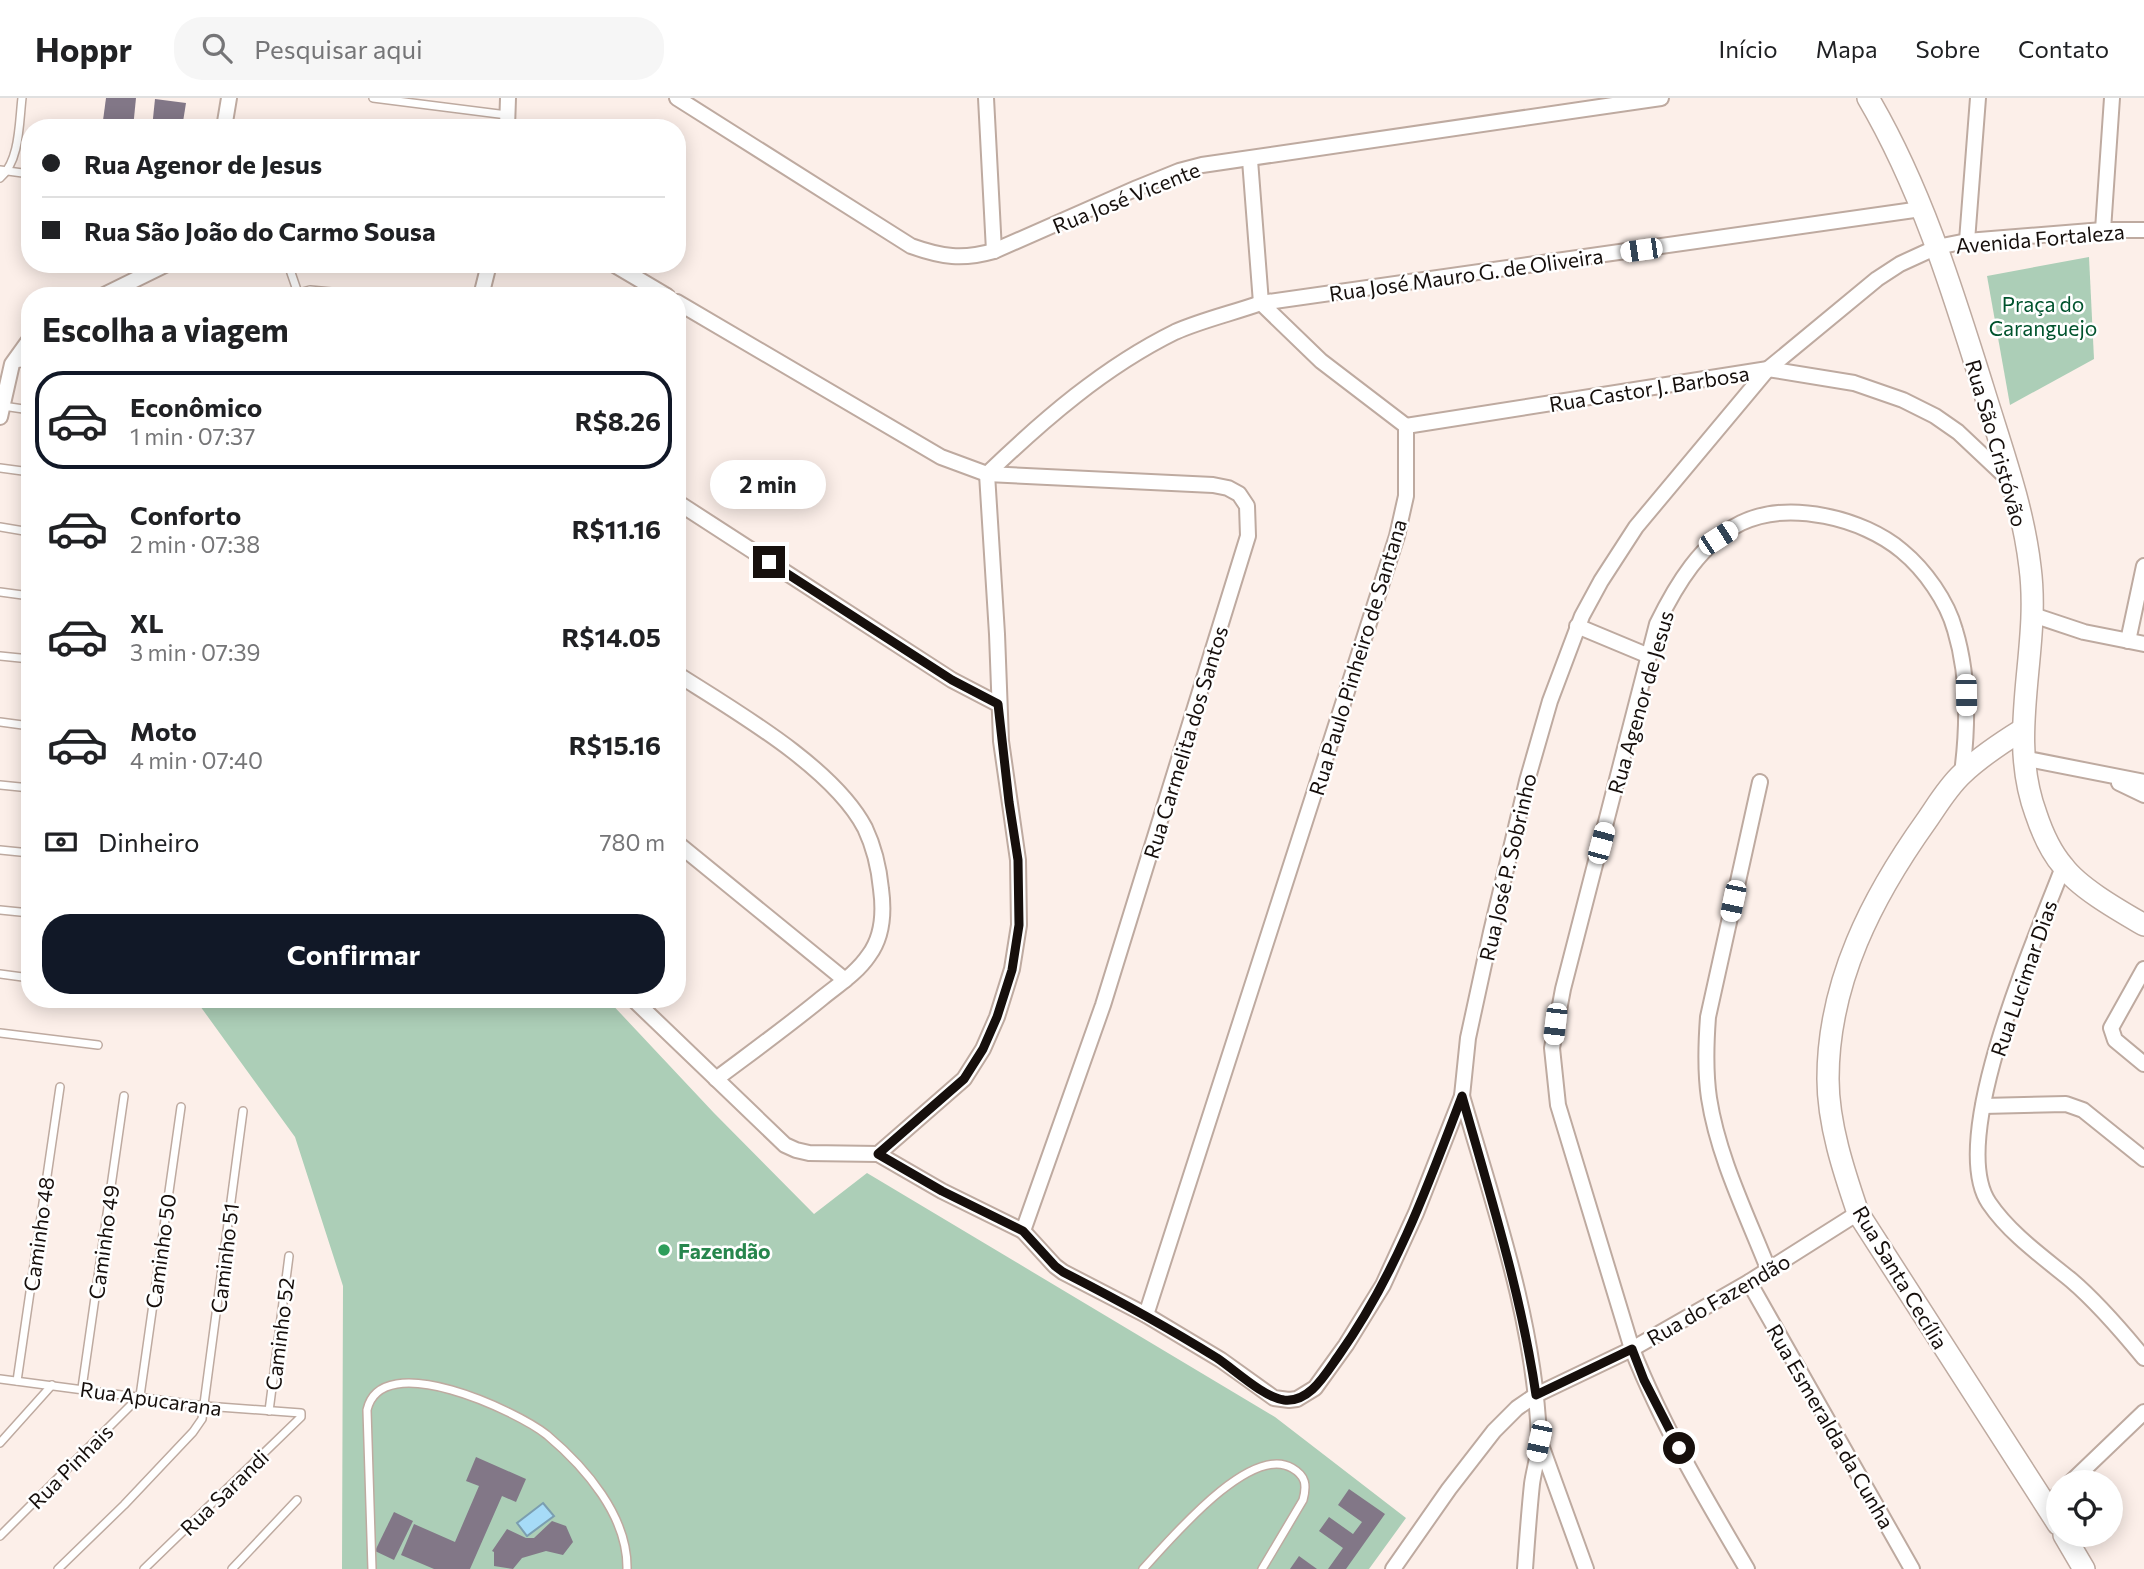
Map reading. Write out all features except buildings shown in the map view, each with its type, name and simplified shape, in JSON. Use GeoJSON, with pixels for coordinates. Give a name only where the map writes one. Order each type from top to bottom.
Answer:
{"type":"FeatureCollection","features":[{"type":"Feature","properties":{"kind":"street"},"geometry":{"type":"LineString","coordinates":[[226,119],[229,98]]}},
{"type":"Feature","properties":{"kind":"street"},"geometry":{"type":"LineString","coordinates":[[507,119],[508,98]]}},
{"type":"Feature","properties":{"kind":"street","name":"Rua José Vicente"},"geometry":{"type":"LineString","coordinates":[[677,98],[911,246],[937,255],[956,257],[976,256],[994,251],[1180,171],[1202,165],[1661,98]]}},
{"type":"Feature","properties":{"kind":"street"},"geometry":{"type":"LineString","coordinates":[[986,98],[994,251]]}},
{"type":"Feature","properties":{"kind":"street","name":"Rua São Cristóvão"},"geometry":{"type":"LineString","coordinates":[[1868,98],[1888,133],[1937,247],[2014,484],[2030,567],[2033,615],[2022,730],[2023,758],[2036,815],[2063,867],[2098,896],[2144,925]]}},
{"type":"Feature","properties":{"kind":"street"},"geometry":{"type":"LineString","coordinates":[[1967,241],[1978,98]]}},
{"type":"Feature","properties":{"kind":"street"},"geometry":{"type":"LineString","coordinates":[[2103,230],[2112,98]]}},
{"type":"Feature","properties":{"kind":"street"},"geometry":{"type":"LineString","coordinates":[[1250,159],[1261,303],[1321,361],[1406,426]]}},
{"type":"Feature","properties":{"kind":"street","name":"Rua José Mauro G. de Oliveira"},"geometry":{"type":"LineString","coordinates":[[1261,303],[1921,209]]}},
{"type":"Feature","properties":{"kind":"street","name":"Avenida Fortaleza"},"geometry":{"type":"LineString","coordinates":[[1937,247],[1967,241],[2103,230],[2144,230]]}},
{"type":"Feature","properties":{"kind":"street","name":"Rua Castor J. Barbosa"},"geometry":{"type":"LineString","coordinates":[[1406,426],[1768,369],[1877,279],[1918,254],[1937,247]]}},
{"type":"Feature","properties":{"kind":"street"},"geometry":{"type":"LineString","coordinates":[[120,287],[149,273]]}},
{"type":"Feature","properties":{"kind":"street"},"geometry":{"type":"LineString","coordinates":[[628,273],[652,287]]}},
{"type":"Feature","properties":{"kind":"street"},"geometry":{"type":"LineString","coordinates":[[987,474],[1037,427],[1129,358],[1177,331],[1261,303]]}},
{"type":"Feature","properties":{"kind":"street"},"geometry":{"type":"LineString","coordinates":[[686,307],[941,457],[987,474]]}},
{"type":"Feature","properties":{"kind":"street"},"geometry":{"type":"LineString","coordinates":[[1,411],[12,363],[21,351]]}},
{"type":"Feature","properties":{"kind":"street"},"geometry":{"type":"LineString","coordinates":[[1768,369],[1854,383],[1903,400],[1936,416],[1958,432],[2014,484]]}},
{"type":"Feature","properties":{"kind":"street","name":"Rua José P. Sobrinho"},"geometry":{"type":"LineString","coordinates":[[1146,1315],[1221,1360],[1274,1398],[1289,1400],[1307,1394],[1315,1388],[1346,1345],[1383,1285],[1416,1213],[1462,1096],[1468,1038],[1524,793],[1550,701],[1577,626],[1601,581],[1636,527],[1768,369]]}},
{"type":"Feature","properties":{"kind":"street","name":"Rua Paulo Pinheiro de Santana"},"geometry":{"type":"LineString","coordinates":[[1146,1315],[1397,536],[1406,496],[1406,426]]}},
{"type":"Feature","properties":{"kind":"street"},"geometry":{"type":"LineString","coordinates":[[878,1154],[964,1079],[983,1049],[997,1017],[1012,970],[1019,925],[1018,860],[998,704],[997,634],[987,474]]}},
{"type":"Feature","properties":{"kind":"street","name":"Rua Carmelita dos Santos"},"geometry":{"type":"LineString","coordinates":[[987,474],[1213,485],[1239,494],[1247,506],[1249,520],[1248,536],[1228,607],[1103,1005],[1023,1231]]}},
{"type":"Feature","properties":{"kind":"street"},"geometry":{"type":"LineString","coordinates":[[686,508],[952,680],[998,704]]}},
{"type":"Feature","properties":{"kind":"street","name":"Rua Agenor de Jesus"},"geometry":{"type":"LineString","coordinates":[[1747,1569],[1667,1427],[1632,1349],[1566,1136],[1558,1105],[1552,1048],[1563,989],[1657,624],[1687,571],[1718,538],[1742,523],[1768,514],[1800,513],[1833,517],[1855,525],[1902,551],[1925,575],[1955,630],[1966,695],[1966,742],[1962,773]]}},
{"type":"Feature","properties":{"kind":"street"},"geometry":{"type":"LineString","coordinates":[[2128,641],[2144,566]]}},
{"type":"Feature","properties":{"kind":"street"},"geometry":{"type":"LineString","coordinates":[[2033,615],[2084,632],[2144,644]]}},
{"type":"Feature","properties":{"kind":"street"},"geometry":{"type":"LineString","coordinates":[[1577,626],[1649,656]]}},
{"type":"Feature","properties":{"kind":"street"},"geometry":{"type":"LineString","coordinates":[[686,680],[745,717],[834,787],[864,826],[873,847],[880,880],[881,925],[870,954],[845,980],[716,1079]]}},
{"type":"Feature","properties":{"kind":"street","name":"Rua Santa Cecília"},"geometry":{"type":"LineString","coordinates":[[2022,730],[1962,773],[1947,790],[1908,845],[1869,914],[1835,1003],[1828,1081],[1841,1157],[1858,1213],[2046,1490]]}},
{"type":"Feature","properties":{"kind":"street"},"geometry":{"type":"LineString","coordinates":[[2023,758],[2144,782]]}},
{"type":"Feature","properties":{"kind":"street"},"geometry":{"type":"LineString","coordinates":[[2102,774],[2144,795]]}},
{"type":"Feature","properties":{"kind":"street"},"geometry":{"type":"LineString","coordinates":[[1760,782],[1708,1017],[1706,1047],[1709,1099],[1716,1128],[1735,1186],[1769,1271]]}},
{"type":"Feature","properties":{"kind":"street"},"geometry":{"type":"LineString","coordinates":[[686,850],[845,980]]}},
{"type":"Feature","properties":{"kind":"street","name":"Rua Lucimar Dias"},"geometry":{"type":"LineString","coordinates":[[2063,867],[2013,995],[1997,1044],[1983,1105],[1977,1159],[1978,1175],[1980,1186],[1990,1204],[2008,1226],[2098,1305],[2144,1358]]}},
{"type":"Feature","properties":{"kind":"street"},"geometry":{"type":"LineString","coordinates":[[2144,968],[2111,1028],[2115,1040],[2144,1064]]}},
{"type":"Feature","properties":{"kind":"street"},"geometry":{"type":"LineString","coordinates":[[642,1008],[785,1145],[809,1153],[878,1154],[942,1191],[1023,1231],[1063,1272],[1146,1315]]}},
{"type":"Feature","properties":{"kind":"street"},"geometry":{"type":"LineString","coordinates":[[1462,1096],[1511,1269],[1536,1395],[1539,1441],[1532,1483],[1525,1569]]}},
{"type":"Feature","properties":{"kind":"street"},"geometry":{"type":"LineString","coordinates":[[1983,1105],[2048,1102],[2066,1104],[2083,1110],[2144,1159]]}},
{"type":"Feature","properties":{"kind":"street","name":"Rua do Fazendão"},"geometry":{"type":"LineString","coordinates":[[1393,1569],[1449,1489],[1494,1431],[1517,1408],[1536,1395],[1632,1349],[1769,1271],[1858,1213]]}},
{"type":"Feature","properties":{"kind":"street","name":"Rua Esmeralda da Cunha"},"geometry":{"type":"LineString","coordinates":[[1749,1282],[1912,1569]]}},
{"type":"Feature","properties":{"kind":"street"},"geometry":{"type":"LineString","coordinates":[[2084,1470],[2144,1412]]}},
{"type":"Feature","properties":{"kind":"street"},"geometry":{"type":"LineString","coordinates":[[1539,1441],[1586,1569]]}},
{"type":"Feature","properties":{"kind":"street"},"geometry":{"type":"LineString","coordinates":[[2071,1547],[2084,1569]]}},
{"type":"Feature","properties":{"kind":"lane"},"geometry":{"type":"LineString","coordinates":[[0,178],[14,154],[22,98]]}},
{"type":"Feature","properties":{"kind":"lane"},"geometry":{"type":"LineString","coordinates":[[373,98],[495,119]]}},
{"type":"Feature","properties":{"kind":"lane"},"geometry":{"type":"LineString","coordinates":[[12,363],[21,362]]}},
{"type":"Feature","properties":{"kind":"lane"},"geometry":{"type":"LineString","coordinates":[[1,411],[21,410]]}},
{"type":"Feature","properties":{"kind":"lane"},"geometry":{"type":"LineString","coordinates":[[0,468],[21,471]]}},
{"type":"Feature","properties":{"kind":"lane"},"geometry":{"type":"LineString","coordinates":[[0,527],[21,530]]}},
{"type":"Feature","properties":{"kind":"lane"},"geometry":{"type":"LineString","coordinates":[[0,592],[21,595]]}},
{"type":"Feature","properties":{"kind":"lane"},"geometry":{"type":"LineString","coordinates":[[0,656],[21,658]]}},
{"type":"Feature","properties":{"kind":"lane"},"geometry":{"type":"LineString","coordinates":[[0,722],[21,725]]}},
{"type":"Feature","properties":{"kind":"lane"},"geometry":{"type":"LineString","coordinates":[[0,785],[21,787]]}},
{"type":"Feature","properties":{"kind":"lane"},"geometry":{"type":"LineString","coordinates":[[0,849],[21,852]]}},
{"type":"Feature","properties":{"kind":"lane"},"geometry":{"type":"LineString","coordinates":[[0,910],[21,912]]}},
{"type":"Feature","properties":{"kind":"lane"},"geometry":{"type":"LineString","coordinates":[[0,974],[21,977]]}},
{"type":"Feature","properties":{"kind":"lane"},"geometry":{"type":"LineString","coordinates":[[0,1033],[98,1045]]}},
{"type":"Feature","properties":{"kind":"lane","name":"Caminho 48"},"geometry":{"type":"LineString","coordinates":[[17,1381],[60,1087]]}},
{"type":"Feature","properties":{"kind":"lane","name":"Caminho 49"},"geometry":{"type":"LineString","coordinates":[[82,1388],[124,1096]]}},
{"type":"Feature","properties":{"kind":"lane","name":"Caminho 50"},"geometry":{"type":"LineString","coordinates":[[139,1396],[181,1107]]}},
{"type":"Feature","properties":{"kind":"lane","name":"Caminho 51"},"geometry":{"type":"LineString","coordinates":[[205,1406],[243,1111]]}},
{"type":"Feature","properties":{"kind":"lane","name":"Caminho 52"},"geometry":{"type":"LineString","coordinates":[[270,1411],[289,1256]]}},
{"type":"Feature","properties":{"kind":"lane","name":"Rua Apucarana"},"geometry":{"type":"LineString","coordinates":[[0,1379],[205,1406],[301,1413]]}},
{"type":"Feature","properties":{"kind":"lane"},"geometry":{"type":"LineString","coordinates":[[372,1569],[367,1410],[374,1394],[395,1384],[425,1384],[459,1391],[499,1408],[545,1433],[595,1485],[619,1527],[627,1569]]}},
{"type":"Feature","properties":{"kind":"lane"},"geometry":{"type":"LineString","coordinates":[[0,1443],[52,1385]]}},
{"type":"Feature","properties":{"kind":"lane","name":"Rua Pinhais"},"geometry":{"type":"LineString","coordinates":[[0,1536],[139,1396]]}},
{"type":"Feature","properties":{"kind":"lane"},"geometry":{"type":"LineString","coordinates":[[58,1569],[193,1432],[202,1419],[205,1406]]}},
{"type":"Feature","properties":{"kind":"lane","name":"Rua Sarandi"},"geometry":{"type":"LineString","coordinates":[[144,1569],[301,1417],[301,1413]]}},
{"type":"Feature","properties":{"kind":"lane"},"geometry":{"type":"LineString","coordinates":[[1143,1569],[1185,1522],[1208,1501],[1256,1468],[1270,1463],[1284,1463],[1305,1479],[1306,1489],[1303,1500],[1262,1569]]}},
{"type":"Feature","properties":{"kind":"lane"},"geometry":{"type":"LineString","coordinates":[[232,1569],[298,1500]]}},
{"type":"Feature","properties":{"kind":"green space","name":"Praça do Caranguejo"},"geometry":{"type":"Polygon","coordinates":[[[2089,257],[2094,359],[2010,405],[1987,276],[2089,257]]]}},
{"type":"Feature","properties":{"kind":"green space","name":"Fazendão"},"geometry":{"type":"Polygon","coordinates":[[[202,1008],[615,1008],[814,1214],[867,1173],[1275,1417],[1406,1518],[1369,1569],[342,1569],[343,1286],[295,1137],[202,1008]]]}},
{"type":"Feature","properties":{"kind":"water"},"geometry":{"type":"Polygon","coordinates":[[[543,1503],[554,1516],[527,1536],[517,1523],[543,1503]]]}},
{"type":"Feature","properties":{"kind":"place","name":"Fazendão"},"geometry":{"type":"Point","coordinates":[664,1250]}},
{"type":"Feature","properties":{"kind":"route"},"geometry":{"type":"LineString","coordinates":[[769,562],[952,680],[998,704],[1018,860],[1019,925],[1012,970],[997,1017],[983,1049],[964,1079],[878,1154],[942,1191],[1023,1231],[1063,1272],[1146,1315],[1221,1360],[1274,1398],[1289,1400],[1297,1399],[1315,1388],[1346,1345],[1383,1285],[1416,1213],[1462,1096],[1511,1269],[1523,1318],[1536,1395],[1632,1349],[1644,1380],[1679,1448]]}}]}
